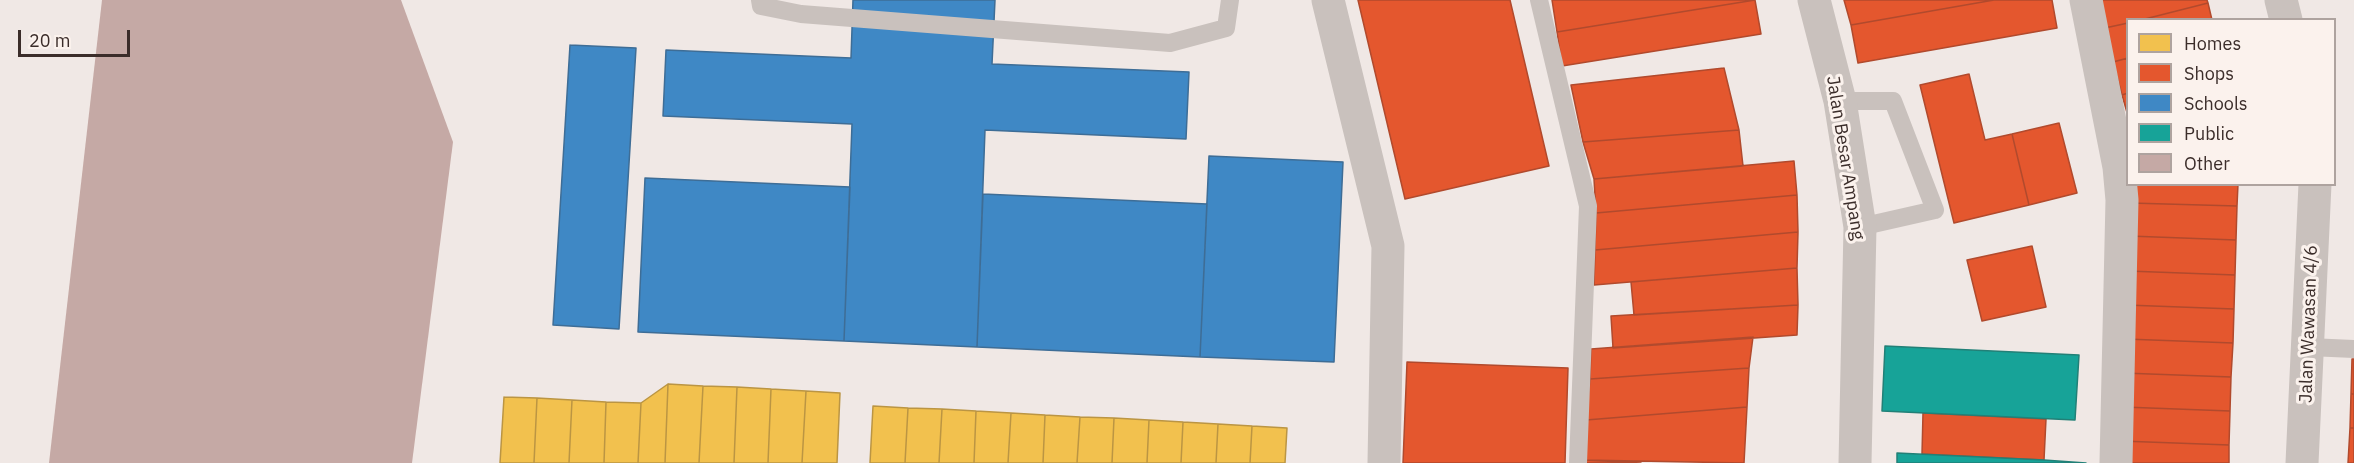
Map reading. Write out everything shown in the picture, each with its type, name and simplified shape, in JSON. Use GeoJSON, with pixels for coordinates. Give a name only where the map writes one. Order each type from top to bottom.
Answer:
{"type":"FeatureCollection","features":[{"type":"Feature","properties":{"kind":"street"},"geometry":{"type":"LineString","coordinates":[[1328,0],[1388,246],[1384,463]]}},
{"type":"Feature","properties":{"kind":"street","name":"Jalan Besar Ampang"},"geometry":{"type":"LineString","coordinates":[[1814,0],[1840,101],[1860,227],[1855,463]]}},
{"type":"Feature","properties":{"kind":"street"},"geometry":{"type":"LineString","coordinates":[[2086,0],[2123,167],[2116,463]]}},
{"type":"Feature","properties":{"kind":"street"},"geometry":{"type":"LineString","coordinates":[[2281,0],[2286,18]]}},
{"type":"Feature","properties":{"kind":"street","name":"Jalan Wawasan 4/6"},"geometry":{"type":"LineString","coordinates":[[2302,463],[2315,186]]}},
{"type":"Feature","properties":{"kind":"lane"},"geometry":{"type":"LineString","coordinates":[[760,0],[761,6],[801,14],[1170,43],[1226,28],[1230,0]]}},
{"type":"Feature","properties":{"kind":"lane"},"geometry":{"type":"LineString","coordinates":[[1539,0],[1588,206],[1578,463]]}},
{"type":"Feature","properties":{"kind":"lane"},"geometry":{"type":"LineString","coordinates":[[1840,101],[1893,101],[1935,210],[1860,227]]}},
{"type":"Feature","properties":{"kind":"lane"},"geometry":{"type":"LineString","coordinates":[[2308,347],[2354,349]]}},
{"type":"Feature","properties":{"kind":"building: Homes"},"geometry":{"type":"Polygon","coordinates":[[[668,384],[703,386],[699,463],[665,463],[668,384]]]}},
{"type":"Feature","properties":{"kind":"building: Homes"},"geometry":{"type":"Polygon","coordinates":[[[668,384],[665,463],[638,463],[641,403],[668,384]]]}},
{"type":"Feature","properties":{"kind":"building: Homes"},"geometry":{"type":"Polygon","coordinates":[[[703,386],[737,387],[734,463],[699,463],[703,386]]]}},
{"type":"Feature","properties":{"kind":"building: Homes"},"geometry":{"type":"Polygon","coordinates":[[[737,387],[771,389],[768,463],[734,463],[737,387]]]}},
{"type":"Feature","properties":{"kind":"building: Homes"},"geometry":{"type":"Polygon","coordinates":[[[771,389],[806,391],[802,463],[768,463],[771,389]]]}},
{"type":"Feature","properties":{"kind":"building: Homes"},"geometry":{"type":"Polygon","coordinates":[[[806,391],[840,393],[837,463],[802,463],[806,391]]]}},
{"type":"Feature","properties":{"kind":"building: Homes"},"geometry":{"type":"Polygon","coordinates":[[[504,397],[537,398],[534,463],[500,463],[504,397]]]}},
{"type":"Feature","properties":{"kind":"building: Homes"},"geometry":{"type":"Polygon","coordinates":[[[537,398],[572,400],[569,463],[534,463],[537,398]]]}},
{"type":"Feature","properties":{"kind":"building: Homes"},"geometry":{"type":"Polygon","coordinates":[[[572,400],[606,402],[604,463],[569,463],[572,400]]]}},
{"type":"Feature","properties":{"kind":"building: Homes"},"geometry":{"type":"Polygon","coordinates":[[[606,402],[641,403],[638,463],[604,463],[606,402]]]}},
{"type":"Feature","properties":{"kind":"building: Homes"},"geometry":{"type":"Polygon","coordinates":[[[873,406],[908,408],[905,463],[870,463],[873,406]]]}},
{"type":"Feature","properties":{"kind":"building: Homes"},"geometry":{"type":"Polygon","coordinates":[[[908,408],[942,409],[939,463],[905,463],[908,408]]]}},
{"type":"Feature","properties":{"kind":"building: Homes"},"geometry":{"type":"Polygon","coordinates":[[[942,409],[976,411],[974,463],[939,463],[942,409]]]}},
{"type":"Feature","properties":{"kind":"building: Homes"},"geometry":{"type":"Polygon","coordinates":[[[976,411],[1011,413],[1008,463],[974,463],[976,411]]]}},
{"type":"Feature","properties":{"kind":"building: Homes"},"geometry":{"type":"Polygon","coordinates":[[[1011,413],[1045,415],[1043,463],[1008,463],[1011,413]]]}},
{"type":"Feature","properties":{"kind":"building: Homes"},"geometry":{"type":"Polygon","coordinates":[[[1045,415],[1080,417],[1077,463],[1043,463],[1045,415]]]}},
{"type":"Feature","properties":{"kind":"building: Homes"},"geometry":{"type":"Polygon","coordinates":[[[1080,417],[1114,418],[1112,463],[1077,463],[1080,417]]]}},
{"type":"Feature","properties":{"kind":"building: Homes"},"geometry":{"type":"Polygon","coordinates":[[[1114,418],[1149,420],[1147,463],[1112,463],[1114,418]]]}},
{"type":"Feature","properties":{"kind":"building: Homes"},"geometry":{"type":"Polygon","coordinates":[[[1149,420],[1183,422],[1181,463],[1147,463],[1149,420]]]}},
{"type":"Feature","properties":{"kind":"building: Homes"},"geometry":{"type":"Polygon","coordinates":[[[1183,422],[1218,424],[1216,463],[1181,463],[1183,422]]]}},
{"type":"Feature","properties":{"kind":"building: Homes"},"geometry":{"type":"Polygon","coordinates":[[[1218,424],[1252,426],[1250,463],[1216,463],[1218,424]]]}},
{"type":"Feature","properties":{"kind":"building: Homes"},"geometry":{"type":"Polygon","coordinates":[[[1252,426],[1287,428],[1285,463],[1250,463],[1252,426]]]}},
{"type":"Feature","properties":{"kind":"building: Shops"},"geometry":{"type":"Polygon","coordinates":[[[1358,0],[1510,0],[1549,166],[1405,199],[1358,0]]]}},
{"type":"Feature","properties":{"kind":"building: Shops"},"geometry":{"type":"Polygon","coordinates":[[[1552,0],[1755,0],[1557,32],[1552,0]]]}},
{"type":"Feature","properties":{"kind":"building: Shops"},"geometry":{"type":"Polygon","coordinates":[[[1755,0],[1761,34],[1562,66],[1557,32],[1755,0]]]}},
{"type":"Feature","properties":{"kind":"building: Shops"},"geometry":{"type":"Polygon","coordinates":[[[1844,0],[1994,0],[1851,25],[1844,0]]]}},
{"type":"Feature","properties":{"kind":"building: Shops"},"geometry":{"type":"Polygon","coordinates":[[[1994,0],[2052,0],[2057,28],[1858,63],[1851,25],[1994,0]]]}},
{"type":"Feature","properties":{"kind":"building: Shops"},"geometry":{"type":"Polygon","coordinates":[[[2098,0],[2207,0],[2208,3],[2149,18],[2126,18],[2126,23],[2105,28],[2098,0]]]}},
{"type":"Feature","properties":{"kind":"building: Shops"},"geometry":{"type":"Polygon","coordinates":[[[2208,3],[2212,18],[2149,18],[2208,3]]]}},
{"type":"Feature","properties":{"kind":"building: Shops"},"geometry":{"type":"Polygon","coordinates":[[[2126,23],[2126,59],[2113,62],[2105,28],[2126,23]]]}},
{"type":"Feature","properties":{"kind":"building: Shops"},"geometry":{"type":"Polygon","coordinates":[[[2126,59],[2126,94],[2122,95],[2113,62],[2126,59]]]}},
{"type":"Feature","properties":{"kind":"building: Shops"},"geometry":{"type":"Polygon","coordinates":[[[1724,68],[1739,130],[1583,142],[1571,85],[1724,68]]]}},
{"type":"Feature","properties":{"kind":"building: Shops"},"geometry":{"type":"Polygon","coordinates":[[[1969,74],[1985,140],[2012,134],[2029,205],[1954,223],[1920,85],[1969,74]]]}},
{"type":"Feature","properties":{"kind":"building: Shops"},"geometry":{"type":"Polygon","coordinates":[[[2126,94],[2126,109],[2122,95],[2126,94]]]}},
{"type":"Feature","properties":{"kind":"building: Shops"},"geometry":{"type":"Polygon","coordinates":[[[2059,123],[2077,193],[2029,205],[2012,134],[2059,123]]]}},
{"type":"Feature","properties":{"kind":"building: Shops"},"geometry":{"type":"Polygon","coordinates":[[[1739,130],[1743,166],[1594,179],[1583,142],[1739,130]]]}},
{"type":"Feature","properties":{"kind":"building: Shops"},"geometry":{"type":"Polygon","coordinates":[[[1794,161],[1797,195],[1596,213],[1594,179],[1794,161]]]}},
{"type":"Feature","properties":{"kind":"building: Shops"},"geometry":{"type":"Polygon","coordinates":[[[2131,186],[2238,186],[2237,206],[2130,203],[2131,186]]]}},
{"type":"Feature","properties":{"kind":"building: Shops"},"geometry":{"type":"Polygon","coordinates":[[[1797,195],[1798,232],[1595,250],[1596,213],[1797,195]]]}},
{"type":"Feature","properties":{"kind":"building: Shops"},"geometry":{"type":"Polygon","coordinates":[[[2130,203],[2237,206],[2236,240],[2129,236],[2130,203]]]}},
{"type":"Feature","properties":{"kind":"building: Shops"},"geometry":{"type":"Polygon","coordinates":[[[1798,232],[1797,268],[1594,285],[1595,250],[1798,232]]]}},
{"type":"Feature","properties":{"kind":"building: Shops"},"geometry":{"type":"Polygon","coordinates":[[[2129,236],[2236,240],[2235,275],[2128,271],[2129,236]]]}},
{"type":"Feature","properties":{"kind":"building: Shops"},"geometry":{"type":"Polygon","coordinates":[[[2032,246],[2046,307],[1982,321],[1967,260],[2032,246]]]}},
{"type":"Feature","properties":{"kind":"building: Shops"},"geometry":{"type":"Polygon","coordinates":[[[1797,268],[1798,305],[1634,315],[1631,282],[1797,268]]]}},
{"type":"Feature","properties":{"kind":"building: Shops"},"geometry":{"type":"Polygon","coordinates":[[[2128,271],[2235,275],[2234,309],[2126,305],[2128,271]]]}},
{"type":"Feature","properties":{"kind":"building: Shops"},"geometry":{"type":"Polygon","coordinates":[[[1798,305],[1797,335],[1613,348],[1611,316],[1798,305]]]}},
{"type":"Feature","properties":{"kind":"building: Shops"},"geometry":{"type":"Polygon","coordinates":[[[2126,305],[2234,309],[2233,343],[2125,339],[2126,305]]]}},
{"type":"Feature","properties":{"kind":"building: Shops"},"geometry":{"type":"Polygon","coordinates":[[[1753,337],[1749,368],[1590,379],[1591,349],[1753,337]]]}},
{"type":"Feature","properties":{"kind":"building: Shops"},"geometry":{"type":"Polygon","coordinates":[[[2125,339],[2233,343],[2231,377],[2123,373],[2125,339]]]}},
{"type":"Feature","properties":{"kind":"building: Shops"},"geometry":{"type":"Polygon","coordinates":[[[2352,359],[2354,359],[2354,394],[2351,394],[2352,359]]]}},
{"type":"Feature","properties":{"kind":"building: Shops"},"geometry":{"type":"Polygon","coordinates":[[[1407,362],[1568,368],[1565,463],[1403,463],[1407,362]]]}},
{"type":"Feature","properties":{"kind":"building: Shops"},"geometry":{"type":"Polygon","coordinates":[[[1749,368],[1747,407],[1586,420],[1590,379],[1749,368]]]}},
{"type":"Feature","properties":{"kind":"building: Shops"},"geometry":{"type":"Polygon","coordinates":[[[2123,373],[2231,377],[2230,411],[2123,407],[2123,373]]]}},
{"type":"Feature","properties":{"kind":"building: Shops"},"geometry":{"type":"Polygon","coordinates":[[[2351,394],[2354,394],[2354,428],[2350,428],[2351,394]]]}},
{"type":"Feature","properties":{"kind":"building: Shops"},"geometry":{"type":"Polygon","coordinates":[[[1747,407],[1744,463],[1584,460],[1586,420],[1747,407]]]}},
{"type":"Feature","properties":{"kind":"building: Shops"},"geometry":{"type":"Polygon","coordinates":[[[2123,407],[2230,411],[2229,445],[2121,441],[2123,407]]]}},
{"type":"Feature","properties":{"kind":"building: Shops"},"geometry":{"type":"Polygon","coordinates":[[[1923,413],[2046,419],[2044,460],[1922,454],[1923,413]]]}},
{"type":"Feature","properties":{"kind":"building: Shops"},"geometry":{"type":"Polygon","coordinates":[[[2350,428],[2354,428],[2354,463],[2348,463],[2350,428]]]}},
{"type":"Feature","properties":{"kind":"building: Shops"},"geometry":{"type":"Polygon","coordinates":[[[2121,441],[2229,445],[2229,463],[2120,463],[2121,441]]]}},
{"type":"Feature","properties":{"kind":"building: Shops"},"geometry":{"type":"Polygon","coordinates":[[[1584,460],[1641,463],[1584,463],[1584,460]]]}},
{"type":"Feature","properties":{"kind":"building: Schools"},"geometry":{"type":"Polygon","coordinates":[[[853,0],[995,0],[992,64],[1189,72],[1186,139],[985,130],[977,347],[844,341],[852,124],[663,116],[666,50],[851,58],[853,0]]]}},
{"type":"Feature","properties":{"kind":"building: Schools"},"geometry":{"type":"Polygon","coordinates":[[[570,45],[636,48],[619,329],[553,325],[570,45]]]}},
{"type":"Feature","properties":{"kind":"building: Schools"},"geometry":{"type":"Polygon","coordinates":[[[1209,156],[1343,162],[1334,362],[1200,357],[1209,156]]]}},
{"type":"Feature","properties":{"kind":"building: Schools"},"geometry":{"type":"Polygon","coordinates":[[[645,178],[850,187],[844,341],[638,332],[645,178]]]}},
{"type":"Feature","properties":{"kind":"building: Schools"},"geometry":{"type":"Polygon","coordinates":[[[983,194],[1207,204],[1200,357],[977,347],[983,194]]]}},
{"type":"Feature","properties":{"kind":"building: Public"},"geometry":{"type":"Polygon","coordinates":[[[1885,346],[2079,355],[2075,420],[1882,411],[1885,346]]]}},
{"type":"Feature","properties":{"kind":"building: Public"},"geometry":{"type":"Polygon","coordinates":[[[1897,453],[2044,460],[2086,463],[1897,463],[1897,453]]]}},
{"type":"Feature","properties":{"kind":"building: Other"},"geometry":{"type":"Polygon","coordinates":[[[102,0],[401,0],[453,142],[412,463],[49,463],[102,0]]]}}]}
